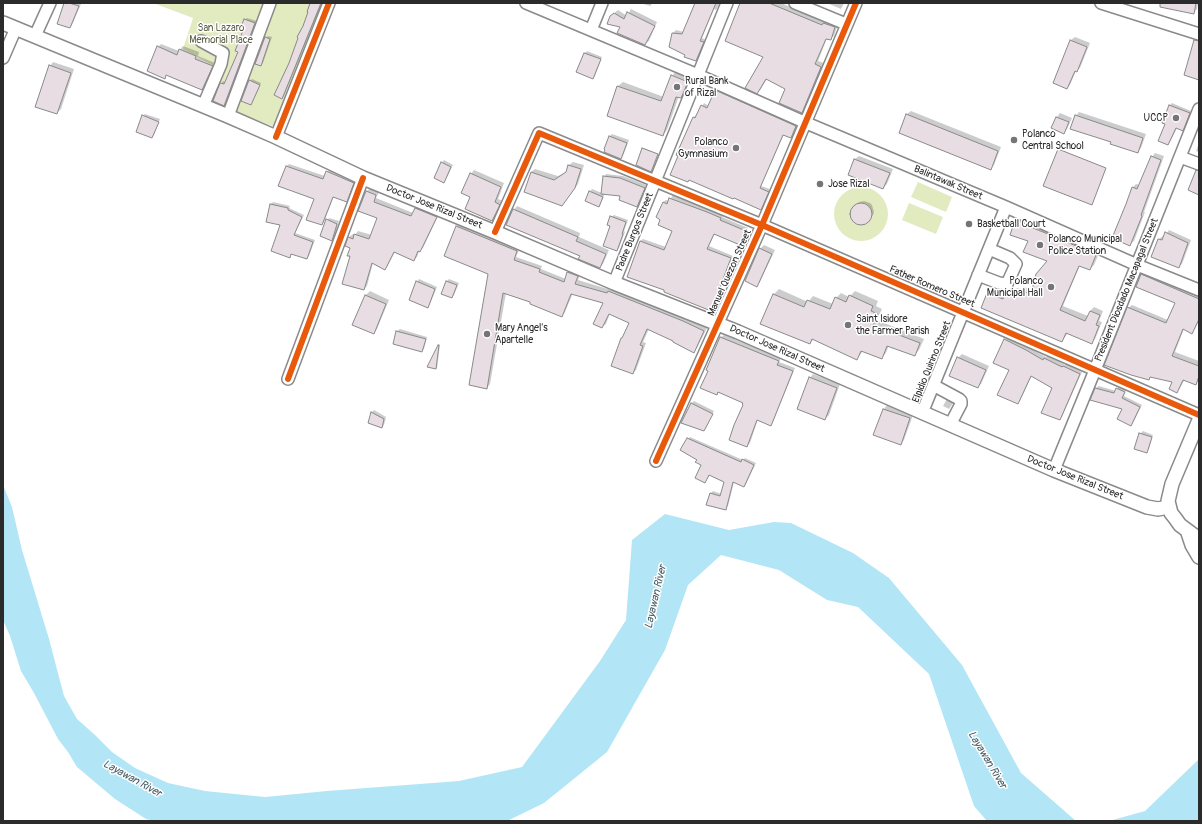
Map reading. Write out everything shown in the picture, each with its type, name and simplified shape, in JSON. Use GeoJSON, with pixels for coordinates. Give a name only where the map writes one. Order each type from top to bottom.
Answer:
{"type":"FeatureCollection","features":[{"type":"Feature","properties":{"kind":"main road","name":"Doctor Jose Rizal Street"},"geometry":{"type":"LineString","coordinates":[[3,23],[228,116],[363,178],[614,283],[718,324],[1054,470],[1148,507],[1158,509],[1169,507]]}},
{"type":"Feature","properties":{"kind":"main road"},"geometry":{"type":"LineString","coordinates":[[1199,420],[1172,484],[1168,501],[1169,507],[1175,518],[1199,539]]}},
{"type":"Feature","properties":{"kind":"main road"},"geometry":{"type":"LineString","coordinates":[[1187,530],[1192,545],[1199,557]]}},
{"type":"Feature","properties":{"kind":"street"},"geometry":{"type":"LineString","coordinates":[[35,36],[50,3]]}},
{"type":"Feature","properties":{"kind":"street"},"geometry":{"type":"LineString","coordinates":[[228,116],[270,3]]}},
{"type":"Feature","properties":{"kind":"street"},"geometry":{"type":"LineString","coordinates":[[276,137],[330,3]]}},
{"type":"Feature","properties":{"kind":"street","name":"Balintawak Street"},"geometry":{"type":"LineString","coordinates":[[526,3],[1006,207],[1137,265],[1199,290]]}},
{"type":"Feature","properties":{"kind":"street"},"geometry":{"type":"LineString","coordinates":[[590,30],[602,3]]}},
{"type":"Feature","properties":{"kind":"street","name":"Padre Burgos Street"},"geometry":{"type":"LineString","coordinates":[[614,283],[727,3]]}},
{"type":"Feature","properties":{"kind":"street"},"geometry":{"type":"LineString","coordinates":[[795,3],[846,24]]}},
{"type":"Feature","properties":{"kind":"street","name":"Manuel Quezon Street"},"geometry":{"type":"LineString","coordinates":[[656,461],[762,225],[804,122],[856,3]]}},
{"type":"Feature","properties":{"kind":"street"},"geometry":{"type":"LineString","coordinates":[[1101,3],[1199,34]]}},
{"type":"Feature","properties":{"kind":"street"},"geometry":{"type":"LineString","coordinates":[[3,58],[16,28]]}},
{"type":"Feature","properties":{"kind":"street"},"geometry":{"type":"LineString","coordinates":[[201,42],[223,53],[221,64],[202,106]]}},
{"type":"Feature","properties":{"kind":"street","name":"President Diosdado Macapagal Street"},"geometry":{"type":"LineString","coordinates":[[1054,470],[1199,109]]}},
{"type":"Feature","properties":{"kind":"street","name":"Father Romero Street"},"geometry":{"type":"LineString","coordinates":[[495,232],[540,133],[655,182],[762,225],[1199,415]]}},
{"type":"Feature","properties":{"kind":"street"},"geometry":{"type":"LineString","coordinates":[[1180,157],[1199,164]]}},
{"type":"Feature","properties":{"kind":"street"},"geometry":{"type":"LineString","coordinates":[[288,379],[363,178]]}},
{"type":"Feature","properties":{"kind":"street","name":"Elpidio Quirino Street"},"geometry":{"type":"LineString","coordinates":[[922,413],[1006,207]]}},
{"type":"Feature","properties":{"kind":"street"},"geometry":{"type":"LineString","coordinates":[[978,275],[999,283],[1007,284],[1016,264],[1010,258],[989,250]]}},
{"type":"Feature","properties":{"kind":"street"},"geometry":{"type":"LineString","coordinates":[[933,385],[961,401],[961,404],[950,425]]}},
{"type":"Feature","properties":{"kind":"green space","name":"San Lazaro Memorial Place"},"geometry":{"type":"Polygon","coordinates":[[[153,3],[266,3],[226,109],[201,98],[214,66],[183,49],[193,18],[153,3]]]}},
{"type":"Feature","properties":{"kind":"green space"},"geometry":{"type":"Polygon","coordinates":[[[268,3],[323,3],[275,127],[228,109],[268,3]]]}},
{"type":"Feature","properties":{"kind":"green space"},"geometry":{"type":"Polygon","coordinates":[[[918,182],[952,197],[946,212],[911,197],[918,182]]]}},
{"type":"Feature","properties":{"kind":"green space"},"geometry":{"type":"Polygon","coordinates":[[[861,187],[871,189],[880,195],[886,204],[888,214],[886,224],[880,233],[871,239],[861,241],[851,239],[842,233],[836,224],[834,214],[836,204],[842,195],[851,189],[861,187]]]}},
{"type":"Feature","properties":{"kind":"green space"},"geometry":{"type":"Polygon","coordinates":[[[909,203],[943,217],[936,234],[902,220],[909,203]]]}},
{"type":"Feature","properties":{"kind":"water","name":"Layawan River"},"geometry":{"type":"Polygon","coordinates":[[[3,485],[12,507],[22,550],[49,639],[64,696],[77,719],[112,752],[135,768],[168,783],[205,791],[265,797],[459,781],[522,767],[600,661],[626,620],[632,540],[665,514],[729,530],[774,522],[791,523],[853,553],[889,578],[962,665],[1021,773],[1076,821],[987,821],[974,806],[929,674],[858,607],[827,600],[779,570],[721,555],[688,585],[665,650],[607,752],[544,803],[507,821],[154,821],[146,819],[115,799],[77,767],[58,739],[21,671],[10,636],[3,620],[3,485]]]}},
{"type":"Feature","properties":{"kind":"water"},"geometry":{"type":"Polygon","coordinates":[[[1199,759],[1199,821],[1109,821],[1145,811],[1199,759]]]}},
{"type":"Feature","properties":{"kind":"building"},"geometry":{"type":"Polygon","coordinates":[[[64,3],[79,6],[70,28],[57,24],[64,3]]]}},
{"type":"Feature","properties":{"kind":"building"},"geometry":{"type":"Polygon","coordinates":[[[310,3],[321,3],[282,99],[274,95],[289,63],[310,3]]]}},
{"type":"Feature","properties":{"kind":"building"},"geometry":{"type":"Polygon","coordinates":[[[695,3],[716,3],[700,41],[704,42],[696,61],[684,57],[685,55],[669,47],[672,33],[682,34],[695,3]]]}},
{"type":"Feature","properties":{"kind":"building"},"geometry":{"type":"Polygon","coordinates":[[[740,3],[769,3],[822,25],[823,23],[835,27],[831,40],[826,39],[815,64],[821,67],[802,113],[779,103],[785,89],[766,79],[757,94],[745,88],[763,57],[725,41],[740,3]]]}},
{"type":"Feature","properties":{"kind":"building"},"geometry":{"type":"Polygon","coordinates":[[[1160,3],[1196,3],[1194,14],[1160,7],[1160,3]]]}},
{"type":"Feature","properties":{"kind":"building"},"geometry":{"type":"Polygon","coordinates":[[[627,12],[655,26],[645,45],[617,33],[620,27],[607,24],[610,16],[614,13],[624,19],[627,12]]]}},
{"type":"Feature","properties":{"kind":"building"},"geometry":{"type":"Polygon","coordinates":[[[244,19],[255,23],[224,106],[213,101],[220,83],[224,84],[238,52],[235,51],[244,28],[241,27],[244,19]]]}},
{"type":"Feature","properties":{"kind":"building"},"geometry":{"type":"Polygon","coordinates":[[[265,37],[270,39],[261,66],[255,64],[265,37]]]}},
{"type":"Feature","properties":{"kind":"building"},"geometry":{"type":"Polygon","coordinates":[[[1070,40],[1087,47],[1077,72],[1075,71],[1067,89],[1053,83],[1070,40]]]}},
{"type":"Feature","properties":{"kind":"building"},"geometry":{"type":"Polygon","coordinates":[[[1194,40],[1199,41],[1199,80],[1184,75],[1194,40]]]}},
{"type":"Feature","properties":{"kind":"building"},"geometry":{"type":"Polygon","coordinates":[[[157,46],[177,55],[179,49],[196,56],[195,59],[213,66],[202,90],[166,75],[165,79],[147,71],[157,46]]]}},
{"type":"Feature","properties":{"kind":"building"},"geometry":{"type":"Polygon","coordinates":[[[584,53],[601,59],[593,79],[576,72],[584,53]]]}},
{"type":"Feature","properties":{"kind":"building"},"geometry":{"type":"Polygon","coordinates":[[[49,65],[71,73],[57,114],[35,107],[49,65]]]}},
{"type":"Feature","properties":{"kind":"building"},"geometry":{"type":"Polygon","coordinates":[[[671,75],[688,82],[681,98],[676,97],[663,136],[607,116],[617,86],[661,101],[671,75]]]}},
{"type":"Feature","properties":{"kind":"building"},"geometry":{"type":"Polygon","coordinates":[[[249,80],[260,85],[251,105],[241,101],[249,80]]]}},
{"type":"Feature","properties":{"kind":"building"},"geometry":{"type":"Polygon","coordinates":[[[715,90],[796,126],[791,138],[783,135],[760,188],[769,192],[761,210],[689,180],[688,182],[670,175],[678,156],[676,155],[693,117],[695,118],[701,105],[707,108],[715,90]]]}},
{"type":"Feature","properties":{"kind":"building","name":"UCCP"},"geometry":{"type":"Polygon","coordinates":[[[1169,105],[1190,113],[1183,131],[1176,128],[1168,145],[1158,141],[1165,124],[1162,123],[1169,105]]]}},
{"type":"Feature","properties":{"kind":"building"},"geometry":{"type":"Polygon","coordinates":[[[906,114],[998,151],[991,170],[899,133],[906,114]]]}},
{"type":"Feature","properties":{"kind":"building"},"geometry":{"type":"Polygon","coordinates":[[[142,115],[159,122],[152,138],[136,132],[142,115]]]}},
{"type":"Feature","properties":{"kind":"building"},"geometry":{"type":"Polygon","coordinates":[[[1075,115],[1143,138],[1138,153],[1110,144],[1111,142],[1070,129],[1075,115]]]}},
{"type":"Feature","properties":{"kind":"building"},"geometry":{"type":"Polygon","coordinates":[[[1056,117],[1069,122],[1064,134],[1051,128],[1056,117]]]}},
{"type":"Feature","properties":{"kind":"building"},"geometry":{"type":"Polygon","coordinates":[[[609,136],[627,143],[621,159],[604,152],[609,136]]]}},
{"type":"Feature","properties":{"kind":"building"},"geometry":{"type":"Polygon","coordinates":[[[642,148],[658,154],[651,172],[636,165],[642,148]]]}},
{"type":"Feature","properties":{"kind":"building"},"geometry":{"type":"Polygon","coordinates":[[[1058,149],[1106,168],[1092,205],[1043,186],[1058,149]]]}},
{"type":"Feature","properties":{"kind":"building"},"geometry":{"type":"Polygon","coordinates":[[[1151,156],[1161,160],[1130,246],[1112,238],[1132,187],[1137,189],[1151,156]]]}},
{"type":"Feature","properties":{"kind":"building"},"geometry":{"type":"Polygon","coordinates":[[[854,159],[890,173],[883,189],[848,175],[854,159]]]}},
{"type":"Feature","properties":{"kind":"building"},"geometry":{"type":"Polygon","coordinates":[[[441,162],[451,167],[444,183],[434,178],[441,162]]]}},
{"type":"Feature","properties":{"kind":"building"},"geometry":{"type":"Polygon","coordinates":[[[568,165],[581,169],[575,188],[562,206],[524,192],[531,172],[554,180],[566,172],[568,165]]]}},
{"type":"Feature","properties":{"kind":"building"},"geometry":{"type":"Polygon","coordinates":[[[286,166],[323,179],[326,171],[354,183],[347,202],[333,197],[322,225],[306,220],[314,199],[278,186],[286,166]]]}},
{"type":"Feature","properties":{"kind":"building"},"geometry":{"type":"Polygon","coordinates":[[[1196,170],[1199,171],[1199,195],[1188,190],[1196,170]]]}},
{"type":"Feature","properties":{"kind":"building"},"geometry":{"type":"Polygon","coordinates":[[[470,173],[501,187],[495,202],[500,205],[492,221],[465,209],[470,197],[461,193],[470,173]]]}},
{"type":"Feature","properties":{"kind":"building"},"geometry":{"type":"Polygon","coordinates":[[[603,176],[620,178],[645,188],[637,207],[619,200],[620,196],[601,194],[603,176]]]}},
{"type":"Feature","properties":{"kind":"building"},"geometry":{"type":"Polygon","coordinates":[[[366,191],[376,195],[374,202],[411,216],[415,208],[437,217],[414,261],[394,252],[385,270],[372,263],[364,290],[342,284],[350,256],[347,256],[350,248],[345,246],[348,237],[353,239],[354,234],[369,239],[377,218],[358,211],[366,191]]]}},
{"type":"Feature","properties":{"kind":"building"},"geometry":{"type":"Polygon","coordinates":[[[589,191],[603,197],[599,207],[585,201],[589,191]]]}},
{"type":"Feature","properties":{"kind":"building"},"geometry":{"type":"Polygon","coordinates":[[[669,198],[721,218],[720,220],[746,231],[740,245],[714,234],[707,249],[731,258],[711,311],[664,292],[664,290],[627,277],[640,241],[664,250],[672,231],[658,225],[660,220],[656,217],[663,202],[667,204],[669,198]]]}},
{"type":"Feature","properties":{"kind":"building"},"geometry":{"type":"Polygon","coordinates":[[[861,203],[869,206],[872,214],[869,222],[861,225],[853,222],[850,214],[853,206],[861,203]]]}},
{"type":"Feature","properties":{"kind":"building"},"geometry":{"type":"Polygon","coordinates":[[[270,204],[288,208],[288,210],[302,217],[294,235],[313,242],[307,259],[291,254],[290,258],[271,251],[280,225],[266,222],[270,204]]]}},
{"type":"Feature","properties":{"kind":"building"},"geometry":{"type":"Polygon","coordinates":[[[513,209],[578,237],[576,241],[606,254],[600,268],[578,259],[580,256],[506,225],[513,209]]]}},
{"type":"Feature","properties":{"kind":"building"},"geometry":{"type":"Polygon","coordinates":[[[610,216],[626,222],[617,251],[603,246],[610,226],[607,225],[610,216]]]}},
{"type":"Feature","properties":{"kind":"building"},"geometry":{"type":"Polygon","coordinates":[[[326,219],[337,224],[332,241],[320,236],[326,219]]]}},
{"type":"Feature","properties":{"kind":"building"},"geometry":{"type":"Polygon","coordinates":[[[1015,220],[1096,255],[1090,270],[1079,266],[1060,310],[1085,321],[1090,311],[1100,315],[1096,325],[1099,326],[1092,344],[1066,333],[1062,342],[981,308],[987,293],[1003,299],[1005,294],[1010,296],[1012,291],[1018,294],[1019,290],[1033,295],[1033,284],[1036,274],[1047,261],[1023,252],[1028,241],[1010,235],[1015,220]]]}},
{"type":"Feature","properties":{"kind":"building"},"geometry":{"type":"Polygon","coordinates":[[[456,226],[517,251],[514,260],[540,269],[539,272],[564,282],[567,272],[578,276],[575,284],[607,293],[608,291],[704,331],[694,353],[647,329],[640,345],[643,346],[633,374],[611,366],[621,338],[629,323],[609,314],[602,328],[593,324],[603,303],[571,294],[562,317],[530,304],[530,302],[503,293],[487,389],[469,385],[488,274],[444,256],[456,226]]]}},
{"type":"Feature","properties":{"kind":"building"},"geometry":{"type":"Polygon","coordinates":[[[1165,232],[1188,243],[1179,268],[1151,257],[1158,239],[1162,240],[1165,232]]]}},
{"type":"Feature","properties":{"kind":"building"},"geometry":{"type":"Polygon","coordinates":[[[759,248],[772,254],[757,287],[745,281],[759,248]]]}},
{"type":"Feature","properties":{"kind":"building"},"geometry":{"type":"Polygon","coordinates":[[[1141,274],[1199,299],[1199,319],[1192,334],[1183,329],[1172,356],[1199,366],[1199,376],[1196,385],[1183,380],[1177,393],[1169,389],[1172,382],[1150,377],[1149,380],[1104,365],[1127,307],[1166,323],[1175,303],[1136,287],[1141,274]]]}},
{"type":"Feature","properties":{"kind":"building"},"geometry":{"type":"Polygon","coordinates":[[[416,281],[435,289],[428,308],[409,300],[416,281]]]}},
{"type":"Feature","properties":{"kind":"building"},"geometry":{"type":"Polygon","coordinates":[[[446,281],[457,285],[452,298],[441,294],[446,281]]]}},
{"type":"Feature","properties":{"kind":"building"},"geometry":{"type":"Polygon","coordinates":[[[773,294],[804,307],[807,300],[830,309],[835,297],[846,302],[849,295],[873,306],[871,311],[878,314],[873,325],[920,343],[915,356],[887,346],[882,359],[861,351],[857,360],[812,339],[810,344],[760,324],[773,294]]]}},
{"type":"Feature","properties":{"kind":"building"},"geometry":{"type":"Polygon","coordinates":[[[365,295],[386,304],[374,334],[352,325],[365,295]]]}},
{"type":"Feature","properties":{"kind":"building"},"geometry":{"type":"Polygon","coordinates":[[[396,331],[426,339],[422,352],[393,344],[396,331]]]}},
{"type":"Feature","properties":{"kind":"building"},"geometry":{"type":"Polygon","coordinates":[[[720,337],[779,361],[777,365],[793,371],[771,426],[757,420],[747,447],[729,440],[743,403],[718,392],[717,395],[700,388],[708,371],[706,370],[720,337]]]}},
{"type":"Feature","properties":{"kind":"building"},"geometry":{"type":"Polygon","coordinates":[[[1004,339],[1043,360],[1044,358],[1080,374],[1060,420],[1041,413],[1052,388],[1031,376],[1018,404],[997,395],[1009,370],[993,363],[1004,339]]]}},
{"type":"Feature","properties":{"kind":"building"},"geometry":{"type":"Polygon","coordinates":[[[438,345],[436,369],[427,367],[438,345]]]}},
{"type":"Feature","properties":{"kind":"building"},"geometry":{"type":"Polygon","coordinates":[[[957,357],[986,370],[978,388],[949,376],[957,357]]]}},
{"type":"Feature","properties":{"kind":"building"},"geometry":{"type":"Polygon","coordinates":[[[809,377],[837,388],[825,420],[797,409],[809,377]]]}},
{"type":"Feature","properties":{"kind":"building"},"geometry":{"type":"Polygon","coordinates":[[[1095,388],[1114,393],[1116,388],[1125,392],[1122,398],[1140,407],[1131,426],[1117,419],[1122,409],[1090,400],[1095,388]]]}},
{"type":"Feature","properties":{"kind":"building"},"geometry":{"type":"Polygon","coordinates":[[[691,403],[713,414],[704,431],[681,423],[691,403]]]}},
{"type":"Feature","properties":{"kind":"building"},"geometry":{"type":"Polygon","coordinates":[[[883,409],[910,418],[901,445],[873,435],[883,409]]]}},
{"type":"Feature","properties":{"kind":"building"},"geometry":{"type":"Polygon","coordinates":[[[371,412],[384,419],[382,428],[368,423],[371,412]]]}},
{"type":"Feature","properties":{"kind":"building"},"geometry":{"type":"Polygon","coordinates":[[[1139,433],[1152,437],[1147,453],[1134,449],[1139,433]]]}},
{"type":"Feature","properties":{"kind":"building"},"geometry":{"type":"Polygon","coordinates":[[[687,438],[741,462],[742,459],[754,465],[744,487],[733,482],[726,510],[706,505],[710,493],[720,496],[724,482],[709,475],[705,483],[695,478],[701,465],[695,462],[697,460],[680,450],[687,438]]]}},
{"type":"Feature","properties":{"kind":"cycle path"},"geometry":{"type":"LineString","coordinates":[[276,137],[329,3]]}},
{"type":"Feature","properties":{"kind":"cycle path"},"geometry":{"type":"LineString","coordinates":[[656,461],[762,225],[856,3]]}},
{"type":"Feature","properties":{"kind":"cycle path"},"geometry":{"type":"LineString","coordinates":[[495,232],[539,133],[762,225],[1199,415]]}},
{"type":"Feature","properties":{"kind":"cycle path"},"geometry":{"type":"LineString","coordinates":[[288,379],[363,178]]}},
{"type":"Feature","properties":{"kind":"place","name":"Rural Bank of Rizal"},"geometry":{"type":"Point","coordinates":[677,87]}},
{"type":"Feature","properties":{"kind":"place","name":"UCCP"},"geometry":{"type":"Point","coordinates":[1176,118]}},
{"type":"Feature","properties":{"kind":"place","name":"Polanco Central School"},"geometry":{"type":"Point","coordinates":[1014,140]}},
{"type":"Feature","properties":{"kind":"place","name":"Polanco Gymnasium"},"geometry":{"type":"Point","coordinates":[736,148]}},
{"type":"Feature","properties":{"kind":"place","name":"Jose Rizal"},"geometry":{"type":"Point","coordinates":[820,184]}},
{"type":"Feature","properties":{"kind":"place","name":"Basketball Court"},"geometry":{"type":"Point","coordinates":[969,224]}},
{"type":"Feature","properties":{"kind":"place","name":"Polanco Municipal Police Station"},"geometry":{"type":"Point","coordinates":[1040,245]}},
{"type":"Feature","properties":{"kind":"place","name":"Polanco Municipal Hall"},"geometry":{"type":"Point","coordinates":[1051,287]}},
{"type":"Feature","properties":{"kind":"place","name":"Saint Isidore the Farmer Parish"},"geometry":{"type":"Point","coordinates":[848,325]}},
{"type":"Feature","properties":{"kind":"place","name":"Mary Angel's Apartelle"},"geometry":{"type":"Point","coordinates":[487,334]}}]}
